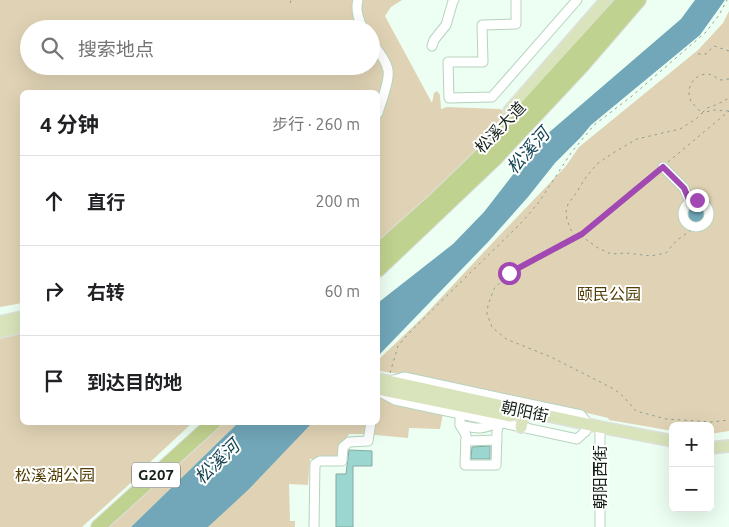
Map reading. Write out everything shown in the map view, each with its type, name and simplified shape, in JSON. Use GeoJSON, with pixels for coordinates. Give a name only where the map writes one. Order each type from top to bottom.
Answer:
{"type":"FeatureCollection","features":[{"type":"Feature","properties":{"kind":"highway","name":"松溪大道"},"geometry":{"type":"LineString","coordinates":[[380,249],[498,140],[624,0]]}},
{"type":"Feature","properties":{"kind":"highway","name":"松溪大道"},"geometry":{"type":"LineString","coordinates":[[380,268],[495,159],[582,66],[639,0]]}},
{"type":"Feature","properties":{"kind":"highway","name":"G207"},"geometry":{"type":"LineString","coordinates":[[87,527],[199,425]]}},
{"type":"Feature","properties":{"kind":"highway","name":"G207"},"geometry":{"type":"LineString","coordinates":[[98,527],[211,425]]}},
{"type":"Feature","properties":{"kind":"main road"},"geometry":{"type":"LineString","coordinates":[[517,119],[509,111],[606,0]]}},
{"type":"Feature","properties":{"kind":"main road"},"geometry":{"type":"LineString","coordinates":[[0,322],[20,317]]}},
{"type":"Feature","properties":{"kind":"main road"},"geometry":{"type":"LineString","coordinates":[[0,332],[20,327]]}},
{"type":"Feature","properties":{"kind":"main road","name":"朝阳街"},"geometry":{"type":"LineString","coordinates":[[383,380],[519,423],[587,428]]}},
{"type":"Feature","properties":{"kind":"main road","name":"朝阳街"},"geometry":{"type":"LineString","coordinates":[[380,390],[587,428],[669,446]]}},
{"type":"Feature","properties":{"kind":"main road","name":"朝阳街"},"geometry":{"type":"LineString","coordinates":[[600,431],[669,441]]}},
{"type":"Feature","properties":{"kind":"main road"},"geometry":{"type":"LineString","coordinates":[[714,443],[729,441]]}},
{"type":"Feature","properties":{"kind":"main road"},"geometry":{"type":"LineString","coordinates":[[714,448],[729,446]]}},
{"type":"Feature","properties":{"kind":"street"},"geometry":{"type":"LineString","coordinates":[[358,0],[356,4],[359,20]]}},
{"type":"Feature","properties":{"kind":"street"},"geometry":{"type":"LineString","coordinates":[[432,46],[434,40],[446,25],[454,0]]}},
{"type":"Feature","properties":{"kind":"street"},"geometry":{"type":"LineString","coordinates":[[516,0],[516,24],[482,25],[483,62],[448,62],[449,98],[492,97],[577,0]]}},
{"type":"Feature","properties":{"kind":"street"},"geometry":{"type":"LineString","coordinates":[[380,56],[388,68],[384,97],[380,108]]}},
{"type":"Feature","properties":{"kind":"street"},"geometry":{"type":"LineString","coordinates":[[663,167],[684,188],[690,202]]}},
{"type":"Feature","properties":{"kind":"street"},"geometry":{"type":"LineString","coordinates":[[697,200],[707,206],[710,213],[708,220],[703,225],[695,227],[686,222],[683,216],[684,209],[690,202],[697,200]]}},
{"type":"Feature","properties":{"kind":"street"},"geometry":{"type":"LineString","coordinates":[[383,380],[404,377],[582,415],[587,428]]}},
{"type":"Feature","properties":{"kind":"street"},"geometry":{"type":"LineString","coordinates":[[499,422],[496,465],[465,465],[466,435],[460,425],[461,405],[499,422],[519,423]]}},
{"type":"Feature","properties":{"kind":"street"},"geometry":{"type":"LineString","coordinates":[[460,425],[485,428],[499,422]]}},
{"type":"Feature","properties":{"kind":"street"},"geometry":{"type":"LineString","coordinates":[[466,441],[497,436],[519,423]]}},
{"type":"Feature","properties":{"kind":"street"},"geometry":{"type":"LineString","coordinates":[[314,527],[315,464],[320,461],[342,461],[343,447],[349,442],[368,441],[371,425]]}},
{"type":"Feature","properties":{"kind":"street","name":"朝阳西街"},"geometry":{"type":"LineString","coordinates":[[600,431],[600,527]]}},
{"type":"Feature","properties":{"kind":"path"},"geometry":{"type":"LineString","coordinates":[[383,380],[398,346],[522,222],[539,202],[571,153],[594,125],[632,96],[706,32],[719,15],[727,0]]}},
{"type":"Feature","properties":{"kind":"path"},"geometry":{"type":"LineString","coordinates":[[698,54],[706,54],[714,46],[729,51]]}},
{"type":"Feature","properties":{"kind":"path"},"geometry":{"type":"LineString","coordinates":[[702,113],[692,102],[689,95],[693,81],[699,76],[706,74],[713,75],[721,80],[729,79]]}},
{"type":"Feature","properties":{"kind":"path"},"geometry":{"type":"LineString","coordinates":[[574,237],[567,220],[568,204],[597,164],[637,139],[680,129],[696,119],[707,108],[729,98]]}},
{"type":"Feature","properties":{"kind":"path"},"geometry":{"type":"LineString","coordinates":[[702,113],[714,110],[729,111]]}},
{"type":"Feature","properties":{"kind":"path"},"geometry":{"type":"LineString","coordinates":[[729,111],[582,234],[509,273],[494,289],[487,314],[492,327],[506,339],[551,357],[614,389],[624,396],[636,412],[666,419],[712,422],[729,420]]}},
{"type":"Feature","properties":{"kind":"path"},"geometry":{"type":"LineString","coordinates":[[582,234],[584,238],[598,248],[611,254],[626,253],[650,256],[666,253],[676,241],[695,227]]}},
{"type":"Feature","properties":{"kind":"green space"},"geometry":{"type":"Polygon","coordinates":[[[0,0],[402,0],[391,7],[385,16],[432,103],[434,93],[437,91],[440,95],[441,109],[447,107],[500,109],[517,121],[380,251],[380,90],[20,90],[20,303],[0,307],[0,0]]]}},
{"type":"Feature","properties":{"kind":"green space","name":"颐民公园"},"geometry":{"type":"Polygon","coordinates":[[[729,11],[729,431],[714,433],[714,422],[669,422],[669,430],[609,420],[608,418],[579,411],[402,374],[380,371],[380,358],[423,317],[566,166],[579,147],[698,50],[723,23],[729,11]]]}},
{"type":"Feature","properties":{"kind":"green space","name":"松溪湖公园"},"geometry":{"type":"Polygon","coordinates":[[[20,333],[20,425],[190,425],[147,465],[134,480],[82,527],[0,527],[0,338],[20,333]]]}},
{"type":"Feature","properties":{"kind":"green space"},"geometry":{"type":"Polygon","coordinates":[[[380,398],[443,414],[440,429],[409,428],[408,438],[349,434],[339,448],[338,458],[310,459],[308,485],[289,484],[290,521],[295,521],[295,527],[201,527],[301,425],[380,425],[380,398]]]}},
{"type":"Feature","properties":{"kind":"green space"},"geometry":{"type":"Polygon","coordinates":[[[222,425],[236,425],[131,527],[106,527],[163,479],[222,425]]]}},
{"type":"Feature","properties":{"kind":"water"},"geometry":{"type":"Polygon","coordinates":[[[695,0],[725,0],[700,35],[591,125],[555,163],[488,242],[380,354],[380,301],[453,244],[484,212],[539,141],[681,19],[695,0]]]}},
{"type":"Feature","properties":{"kind":"water"},"geometry":{"type":"Polygon","coordinates":[[[696,203],[704,206],[707,214],[704,222],[696,225],[688,222],[685,214],[688,206],[696,203]]]}},
{"type":"Feature","properties":{"kind":"water","name":"松溪河"},"geometry":{"type":"Polygon","coordinates":[[[236,425],[310,425],[248,490],[208,527],[131,527],[236,425]]]}},
{"type":"Feature","properties":{"kind":"building"},"geometry":{"type":"Polygon","coordinates":[[[490,446],[490,459],[471,459],[472,447],[490,446]]]}},
{"type":"Feature","properties":{"kind":"building"},"geometry":{"type":"Polygon","coordinates":[[[349,450],[372,451],[372,466],[353,466],[353,527],[336,527],[336,474],[346,474],[349,450]]]}},
{"type":"Feature","properties":{"kind":"route"},"geometry":{"type":"LineString","coordinates":[[509,273],[582,234],[663,167],[684,188],[690,202],[697,200]]}}]}
